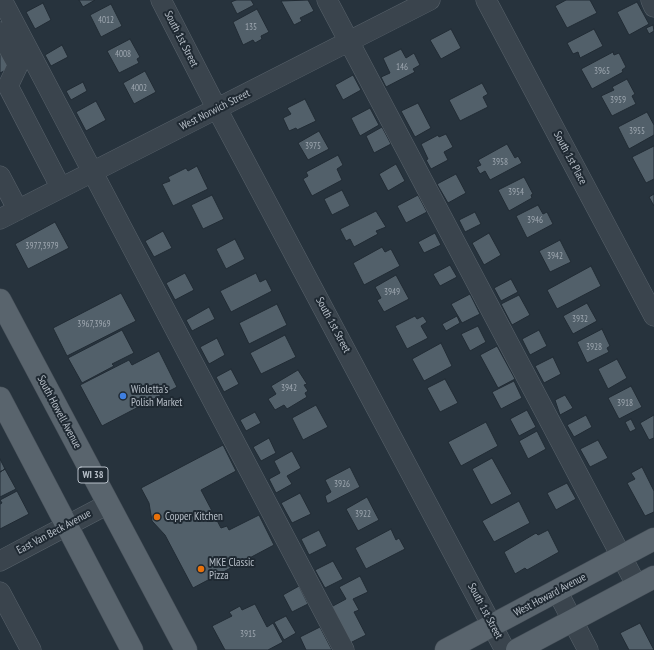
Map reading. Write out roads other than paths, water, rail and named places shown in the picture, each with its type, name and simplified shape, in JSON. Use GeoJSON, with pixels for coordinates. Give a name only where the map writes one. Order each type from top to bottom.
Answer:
{"type":"FeatureCollection","features":[{"type":"Feature","properties":{"kind":"main road","name":"South Howell Avenue"},"geometry":{"type":"LineString","coordinates":[[0,300],[186,650]]}},
{"type":"Feature","properties":{"kind":"main road"},"geometry":{"type":"LineString","coordinates":[[0,398],[132,650]]}},
{"type":"Feature","properties":{"kind":"main road","name":"West Howard Avenue"},"geometry":{"type":"LineString","coordinates":[[446,650],[654,539]]}},
{"type":"Feature","properties":{"kind":"main road"},"geometry":{"type":"LineString","coordinates":[[517,650],[645,581]]}},
{"type":"Feature","properties":{"kind":"street"},"geometry":{"type":"LineString","coordinates":[[2,0],[344,650]]}},
{"type":"Feature","properties":{"kind":"street","name":"South 1st Street"},"geometry":{"type":"LineString","coordinates":[[162,0],[217,109],[505,650]]}},
{"type":"Feature","properties":{"kind":"street"},"geometry":{"type":"LineString","coordinates":[[327,0],[621,556],[645,581]]}},
{"type":"Feature","properties":{"kind":"street","name":"West Norwich Street"},"geometry":{"type":"LineString","coordinates":[[0,219],[430,0]]}},
{"type":"Feature","properties":{"kind":"street","name":"South 1st Place"},"geometry":{"type":"LineString","coordinates":[[486,0],[654,316]]}},
{"type":"Feature","properties":{"kind":"street"},"geometry":{"type":"LineString","coordinates":[[650,0],[654,7]]}},
{"type":"Feature","properties":{"kind":"street"},"geometry":{"type":"LineString","coordinates":[[0,32],[18,65],[4,86],[61,188]]}},
{"type":"Feature","properties":{"kind":"street"},"geometry":{"type":"LineString","coordinates":[[0,176],[18,210]]}},
{"type":"Feature","properties":{"kind":"street","name":"East Van Beck Avenue"},"geometry":{"type":"LineString","coordinates":[[0,561],[108,504]]}},
{"type":"Feature","properties":{"kind":"street"},"geometry":{"type":"LineString","coordinates":[[558,591],[588,650]]}},
{"type":"Feature","properties":{"kind":"street"},"geometry":{"type":"LineString","coordinates":[[0,592],[31,650]]}},
{"type":"Feature","properties":{"kind":"place","name":"Wioletta's Polish Market"},"geometry":{"type":"Point","coordinates":[123,396]}},
{"type":"Feature","properties":{"kind":"place","name":"Copper Kitchen"},"geometry":{"type":"Point","coordinates":[157,517]}},
{"type":"Feature","properties":{"kind":"place","name":"MKE Classic Pizza"},"geometry":{"type":"Point","coordinates":[201,569]}}]}
